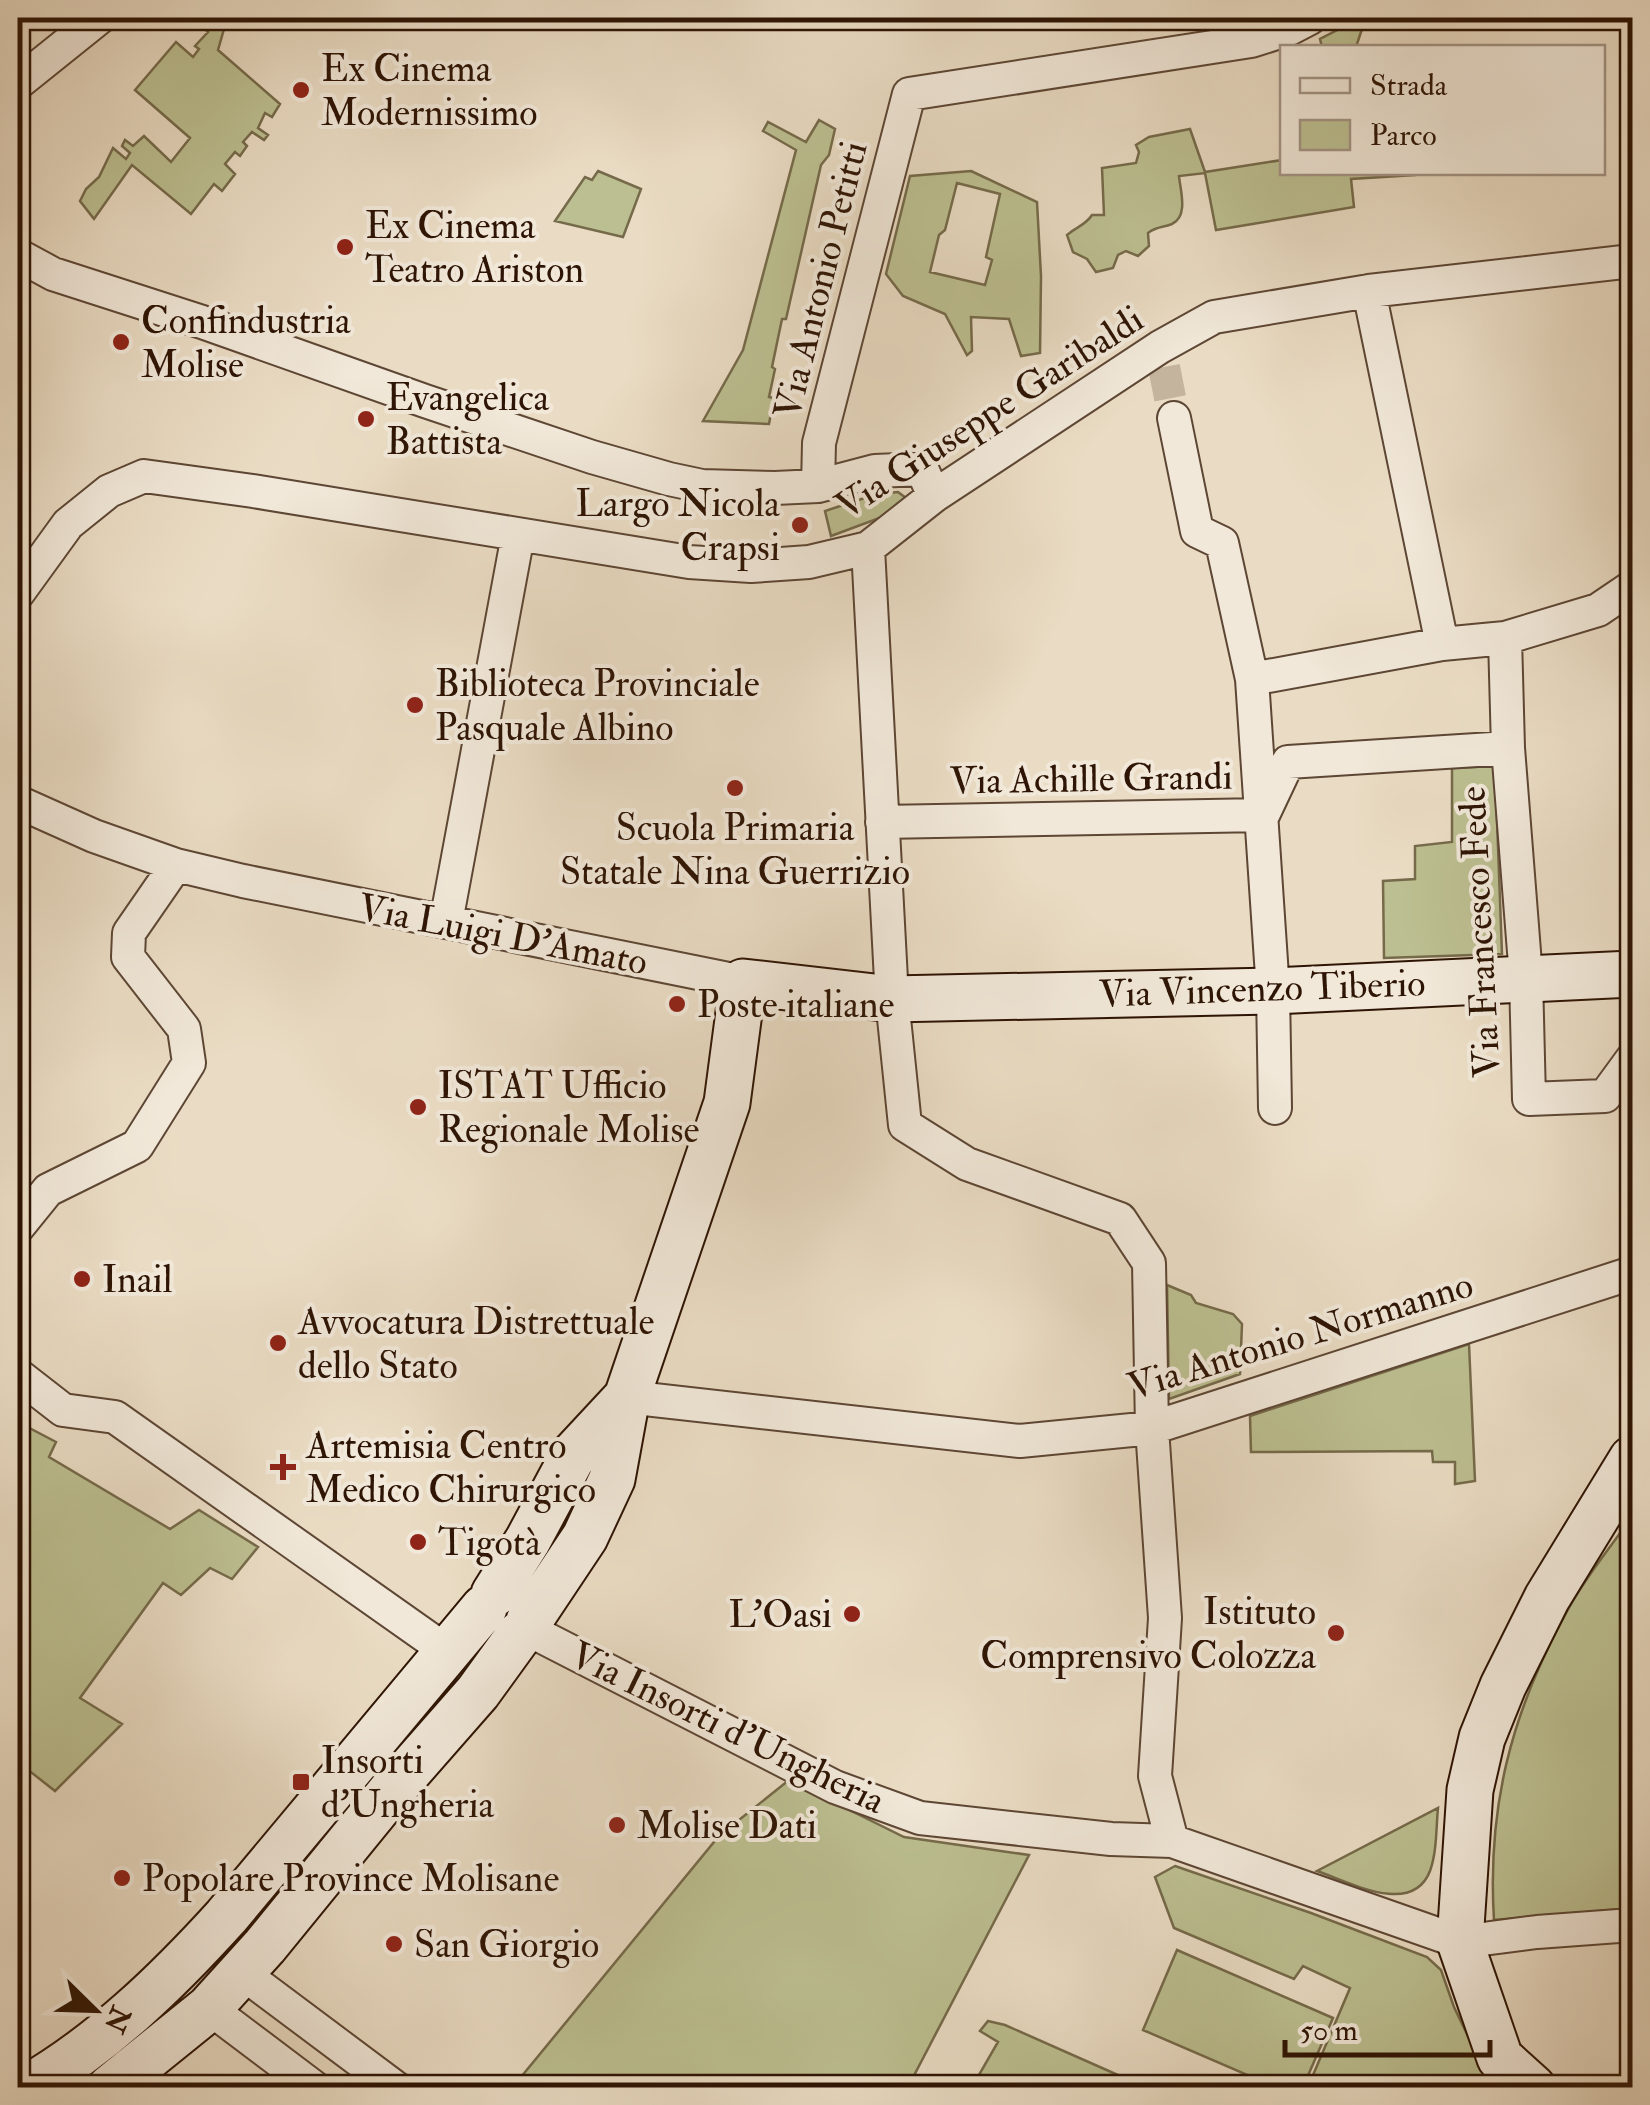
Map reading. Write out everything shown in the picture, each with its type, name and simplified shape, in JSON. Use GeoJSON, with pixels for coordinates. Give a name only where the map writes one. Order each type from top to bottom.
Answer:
{"type":"FeatureCollection","features":[{"type":"Feature","properties":{"kind":"main road","name":"Via Vincenzo Tiberio"},"geometry":{"type":"LineString","coordinates":[[892,999],[1273,991],[1632,974]]}},
{"type":"Feature","properties":{"kind":"main road","name":"Via Luigi D'Amato"},"geometry":{"type":"LineString","coordinates":[[743,982],[892,999]]}},
{"type":"Feature","properties":{"kind":"main road","name":"Via Insorti d'Ungheria"},"geometry":{"type":"LineString","coordinates":[[110,2088],[209,2008],[266,1946],[393,1789],[478,1692],[585,1537],[612,1479],[627,1397],[727,1102],[743,982]]}},
{"type":"Feature","properties":{"kind":"main road","name":"Via Insorti d'Ungheria"},"geometry":{"type":"LineString","coordinates":[[27,2088],[135,2009],[186,1962],[226,1917],[489,1601],[528,1540],[574,1454],[627,1397]]}},
{"type":"Feature","properties":{"kind":"main road"},"geometry":{"type":"LineString","coordinates":[[1533,2088],[1500,2058],[1460,1942],[1470,1790],[1482,1738],[1503,1686],[1546,1598],[1632,1458]]}},
{"type":"Feature","properties":{"kind":"main road"},"geometry":{"type":"LineString","coordinates":[[489,1601],[485,1624],[496,1635],[512,1637],[525,1628]]}},
{"type":"Feature","properties":{"kind":"street"},"geometry":{"type":"LineString","coordinates":[[18,83],[99,18]]}},
{"type":"Feature","properties":{"kind":"street","name":"Via Antonio Petitti"},"geometry":{"type":"LineString","coordinates":[[818,486],[819,444],[910,94],[1251,41],[1288,30],[1310,18]]}},
{"type":"Feature","properties":{"kind":"street"},"geometry":{"type":"LineString","coordinates":[[18,255],[53,274],[425,401],[592,457],[702,486],[818,486],[874,471],[922,469],[934,496]]}},
{"type":"Feature","properties":{"kind":"street","name":"Via Giuseppe Garibaldi"},"geometry":{"type":"LineString","coordinates":[[18,593],[68,524],[109,491],[144,476],[690,562],[751,566],[809,562],[868,548],[934,496],[1162,357],[1214,317],[1370,291],[1632,261]]}},
{"type":"Feature","properties":{"kind":"street"},"geometry":{"type":"LineString","coordinates":[[1370,291],[1442,644]]}},
{"type":"Feature","properties":{"kind":"street"},"geometry":{"type":"LineString","coordinates":[[1174,418],[1198,531],[1222,543],[1252,679],[1273,991],[1275,1108]]}},
{"type":"Feature","properties":{"kind":"street"},"geometry":{"type":"LineString","coordinates":[[446,922],[518,534]]}},
{"type":"Feature","properties":{"kind":"street"},"geometry":{"type":"LineString","coordinates":[[868,548],[892,999],[905,1125],[967,1164],[1120,1219],[1149,1263],[1152,1428],[1165,1618],[1155,1776],[1172,1842]]}},
{"type":"Feature","properties":{"kind":"street"},"geometry":{"type":"LineString","coordinates":[[1252,679],[1442,644],[1505,638],[1598,610],[1632,586]]}},
{"type":"Feature","properties":{"kind":"street","name":"Via Francesco Fede"},"geometry":{"type":"LineString","coordinates":[[1505,638],[1508,748],[1526,977],[1529,1099],[1605,1096],[1632,1059]]}},
{"type":"Feature","properties":{"kind":"street","name":"Via Achille Grandi"},"geometry":{"type":"LineString","coordinates":[[882,822],[1263,814],[1288,762],[1508,748]]}},
{"type":"Feature","properties":{"kind":"street","name":"Via Luigi D'Amato"},"geometry":{"type":"LineString","coordinates":[[18,802],[94,836],[176,864],[243,881],[743,982]]}},
{"type":"Feature","properties":{"kind":"street"},"geometry":{"type":"LineString","coordinates":[[18,1227],[48,1190],[137,1146],[189,1063],[184,1029],[128,957],[128,933],[176,864]]}},
{"type":"Feature","properties":{"kind":"street","name":"Via Antonio Normanno"},"geometry":{"type":"LineString","coordinates":[[627,1397],[1020,1441],[1152,1428],[1632,1273]]}},
{"type":"Feature","properties":{"kind":"street"},"geometry":{"type":"LineString","coordinates":[[18,1375],[63,1410],[115,1417],[448,1652]]}},
{"type":"Feature","properties":{"kind":"street","name":"Via Insorti d'Ungheria"},"geometry":{"type":"LineString","coordinates":[[525,1628],[835,1788],[920,1818],[1172,1842],[1460,1942]]}},
{"type":"Feature","properties":{"kind":"street"},"geometry":{"type":"LineString","coordinates":[[1460,1942],[1632,1925]]}},
{"type":"Feature","properties":{"kind":"street"},"geometry":{"type":"LineString","coordinates":[[241,1972],[396,2088]]}},
{"type":"Feature","properties":{"kind":"street"},"geometry":{"type":"LineString","coordinates":[[209,2008],[315,2088]]}},
{"type":"Feature","properties":{"kind":"green space"},"geometry":{"type":"Polygon","coordinates":[[[198,18],[216,18],[224,29],[218,50],[280,104],[272,117],[265,113],[258,128],[268,135],[264,140],[252,132],[243,142],[247,146],[240,156],[235,152],[225,164],[235,174],[222,191],[214,184],[191,214],[132,165],[94,219],[80,201],[99,177],[113,148],[126,159],[130,153],[122,146],[125,140],[133,146],[144,136],[171,162],[190,138],[135,90],[176,42],[193,57],[199,49],[195,46],[208,32],[198,18]]]}},
{"type":"Feature","properties":{"kind":"green space"},"geometry":{"type":"Polygon","coordinates":[[[1365,19],[1372,25],[1362,29],[1357,45],[1322,45],[1320,39],[1365,19]]]}},
{"type":"Feature","properties":{"kind":"green space"},"geometry":{"type":"Polygon","coordinates":[[[819,120],[835,129],[829,155],[821,165],[786,319],[782,319],[772,367],[775,369],[769,397],[774,398],[769,424],[703,421],[743,350],[796,150],[763,131],[768,122],[806,142],[819,120]]]}},
{"type":"Feature","properties":{"kind":"green space"},"geometry":{"type":"Polygon","coordinates":[[[1190,129],[1205,172],[1280,160],[1280,175],[1415,175],[1351,179],[1354,207],[1216,230],[1205,173],[1179,176],[1182,202],[1177,220],[1148,233],[1149,246],[1138,256],[1126,251],[1118,255],[1113,268],[1096,272],[1087,259],[1073,252],[1067,235],[1092,215],[1104,215],[1102,168],[1136,163],[1136,145],[1149,137],[1190,129]]]}},
{"type":"Feature","properties":{"kind":"green space"},"geometry":{"type":"Polygon","coordinates":[[[598,171],[641,189],[623,237],[555,221],[585,177],[592,180],[598,171]]]}},
{"type":"Feature","properties":{"kind":"green space"},"geometry":{"type":"Polygon","coordinates":[[[971,171],[1037,202],[1040,353],[1021,356],[1009,319],[971,317],[972,351],[967,355],[945,314],[903,296],[886,274],[910,176],[971,171]],[[957,183],[930,272],[985,285],[992,260],[986,257],[1000,194],[957,183]]]}},
{"type":"Feature","properties":{"kind":"green space"},"geometry":{"type":"Polygon","coordinates":[[[898,492],[906,498],[901,510],[831,536],[825,511],[877,494],[898,492]]]}},
{"type":"Feature","properties":{"kind":"green space"},"geometry":{"type":"Polygon","coordinates":[[[1495,766],[1502,954],[1384,958],[1383,881],[1415,879],[1415,846],[1452,842],[1452,768],[1495,766]]]}},
{"type":"Feature","properties":{"kind":"green space"},"geometry":{"type":"Polygon","coordinates":[[[1167,1285],[1191,1295],[1196,1303],[1233,1314],[1242,1324],[1240,1374],[1169,1399],[1167,1285]]]}},
{"type":"Feature","properties":{"kind":"green space"},"geometry":{"type":"Polygon","coordinates":[[[1469,1344],[1475,1481],[1455,1484],[1455,1462],[1433,1462],[1432,1451],[1251,1452],[1250,1416],[1469,1344]]]}},
{"type":"Feature","properties":{"kind":"green space"},"geometry":{"type":"Polygon","coordinates":[[[18,1422],[56,1442],[49,1457],[170,1529],[199,1510],[258,1547],[232,1579],[210,1568],[181,1595],[163,1583],[80,1698],[122,1724],[55,1791],[18,1762],[18,1422]]]}},
{"type":"Feature","properties":{"kind":"green space"},"geometry":{"type":"Polygon","coordinates":[[[1626,1525],[1632,1553],[1632,1612],[1622,1651],[1626,1737],[1632,1756],[1632,1908],[1494,1920],[1499,1800],[1517,1725],[1565,1615],[1626,1525]]]}},
{"type":"Feature","properties":{"kind":"green space"},"geometry":{"type":"Polygon","coordinates":[[[789,1780],[904,1837],[1029,1855],[908,2087],[512,2088],[719,1836],[789,1780]]]}},
{"type":"Feature","properties":{"kind":"green space"},"geometry":{"type":"Polygon","coordinates":[[[1438,1808],[1430,1871],[1421,1885],[1409,1892],[1379,1892],[1317,1871],[1438,1808]]]}},
{"type":"Feature","properties":{"kind":"green space"},"geometry":{"type":"Polygon","coordinates":[[[1175,1866],[1427,1957],[1441,1970],[1475,2051],[1503,2087],[1308,2087],[1350,1988],[1303,1966],[1294,1979],[1174,1928],[1155,1877],[1175,1866]]]}},
{"type":"Feature","properties":{"kind":"green space"},"geometry":{"type":"Polygon","coordinates":[[[1177,1950],[1333,2018],[1303,2087],[1275,2087],[1143,2030],[1177,1950]]]}},
{"type":"Feature","properties":{"kind":"green space"},"geometry":{"type":"Polygon","coordinates":[[[988,2021],[1145,2087],[972,2087],[998,2042],[980,2031],[988,2021]]]}},
{"type":"Feature","properties":{"kind":"tunnel"},"geometry":{"type":"LineString","coordinates":[[1164,367],[1174,418]]}},
{"type":"Feature","properties":{"kind":"place","name":"Ex Cinema Modernissimo"},"geometry":{"type":"Point","coordinates":[301,90]}},
{"type":"Feature","properties":{"kind":"place","name":"Ex Cinema Teatro Ariston"},"geometry":{"type":"Point","coordinates":[345,247]}},
{"type":"Feature","properties":{"kind":"place","name":"Confindustria Molise"},"geometry":{"type":"Point","coordinates":[121,342]}},
{"type":"Feature","properties":{"kind":"place","name":"Evangelica Battista"},"geometry":{"type":"Point","coordinates":[366,419]}},
{"type":"Feature","properties":{"kind":"place","name":"Largo Nicola Crapsi"},"geometry":{"type":"Point","coordinates":[800,525]}},
{"type":"Feature","properties":{"kind":"place","name":"Biblioteca Provinciale Pasquale Albino"},"geometry":{"type":"Point","coordinates":[415,705]}},
{"type":"Feature","properties":{"kind":"place","name":"Scuola Primaria Statale Nina Guerrizio"},"geometry":{"type":"Point","coordinates":[735,788]}},
{"type":"Feature","properties":{"kind":"place","name":"Poste italiane"},"geometry":{"type":"Point","coordinates":[677,1004]}},
{"type":"Feature","properties":{"kind":"place","name":"ISTAT Ufficio Regionale Molise"},"geometry":{"type":"Point","coordinates":[418,1107]}},
{"type":"Feature","properties":{"kind":"place","name":"Inail"},"geometry":{"type":"Point","coordinates":[82,1279]}},
{"type":"Feature","properties":{"kind":"place","name":"Avvocatura Distrettuale dello Stato"},"geometry":{"type":"Point","coordinates":[278,1343]}},
{"type":"Feature","properties":{"kind":"place","name":"Artemisia Centro Medico Chirurgico"},"geometry":{"type":"Point","coordinates":[283,1467]}},
{"type":"Feature","properties":{"kind":"place","name":"Tigotà"},"geometry":{"type":"Point","coordinates":[418,1542]}},
{"type":"Feature","properties":{"kind":"place","name":"L'Oasi"},"geometry":{"type":"Point","coordinates":[852,1614]}},
{"type":"Feature","properties":{"kind":"place","name":"Istituto Comprensivo Colozza"},"geometry":{"type":"Point","coordinates":[1336,1633]}},
{"type":"Feature","properties":{"kind":"place","name":"Insorti d'Ungheria"},"geometry":{"type":"Point","coordinates":[301,1782]}},
{"type":"Feature","properties":{"kind":"place","name":"Molise Dati"},"geometry":{"type":"Point","coordinates":[617,1825]}},
{"type":"Feature","properties":{"kind":"place","name":"Popolare Province Molisane"},"geometry":{"type":"Point","coordinates":[122,1878]}},
{"type":"Feature","properties":{"kind":"place","name":"San Giorgio"},"geometry":{"type":"Point","coordinates":[394,1944]}}]}
